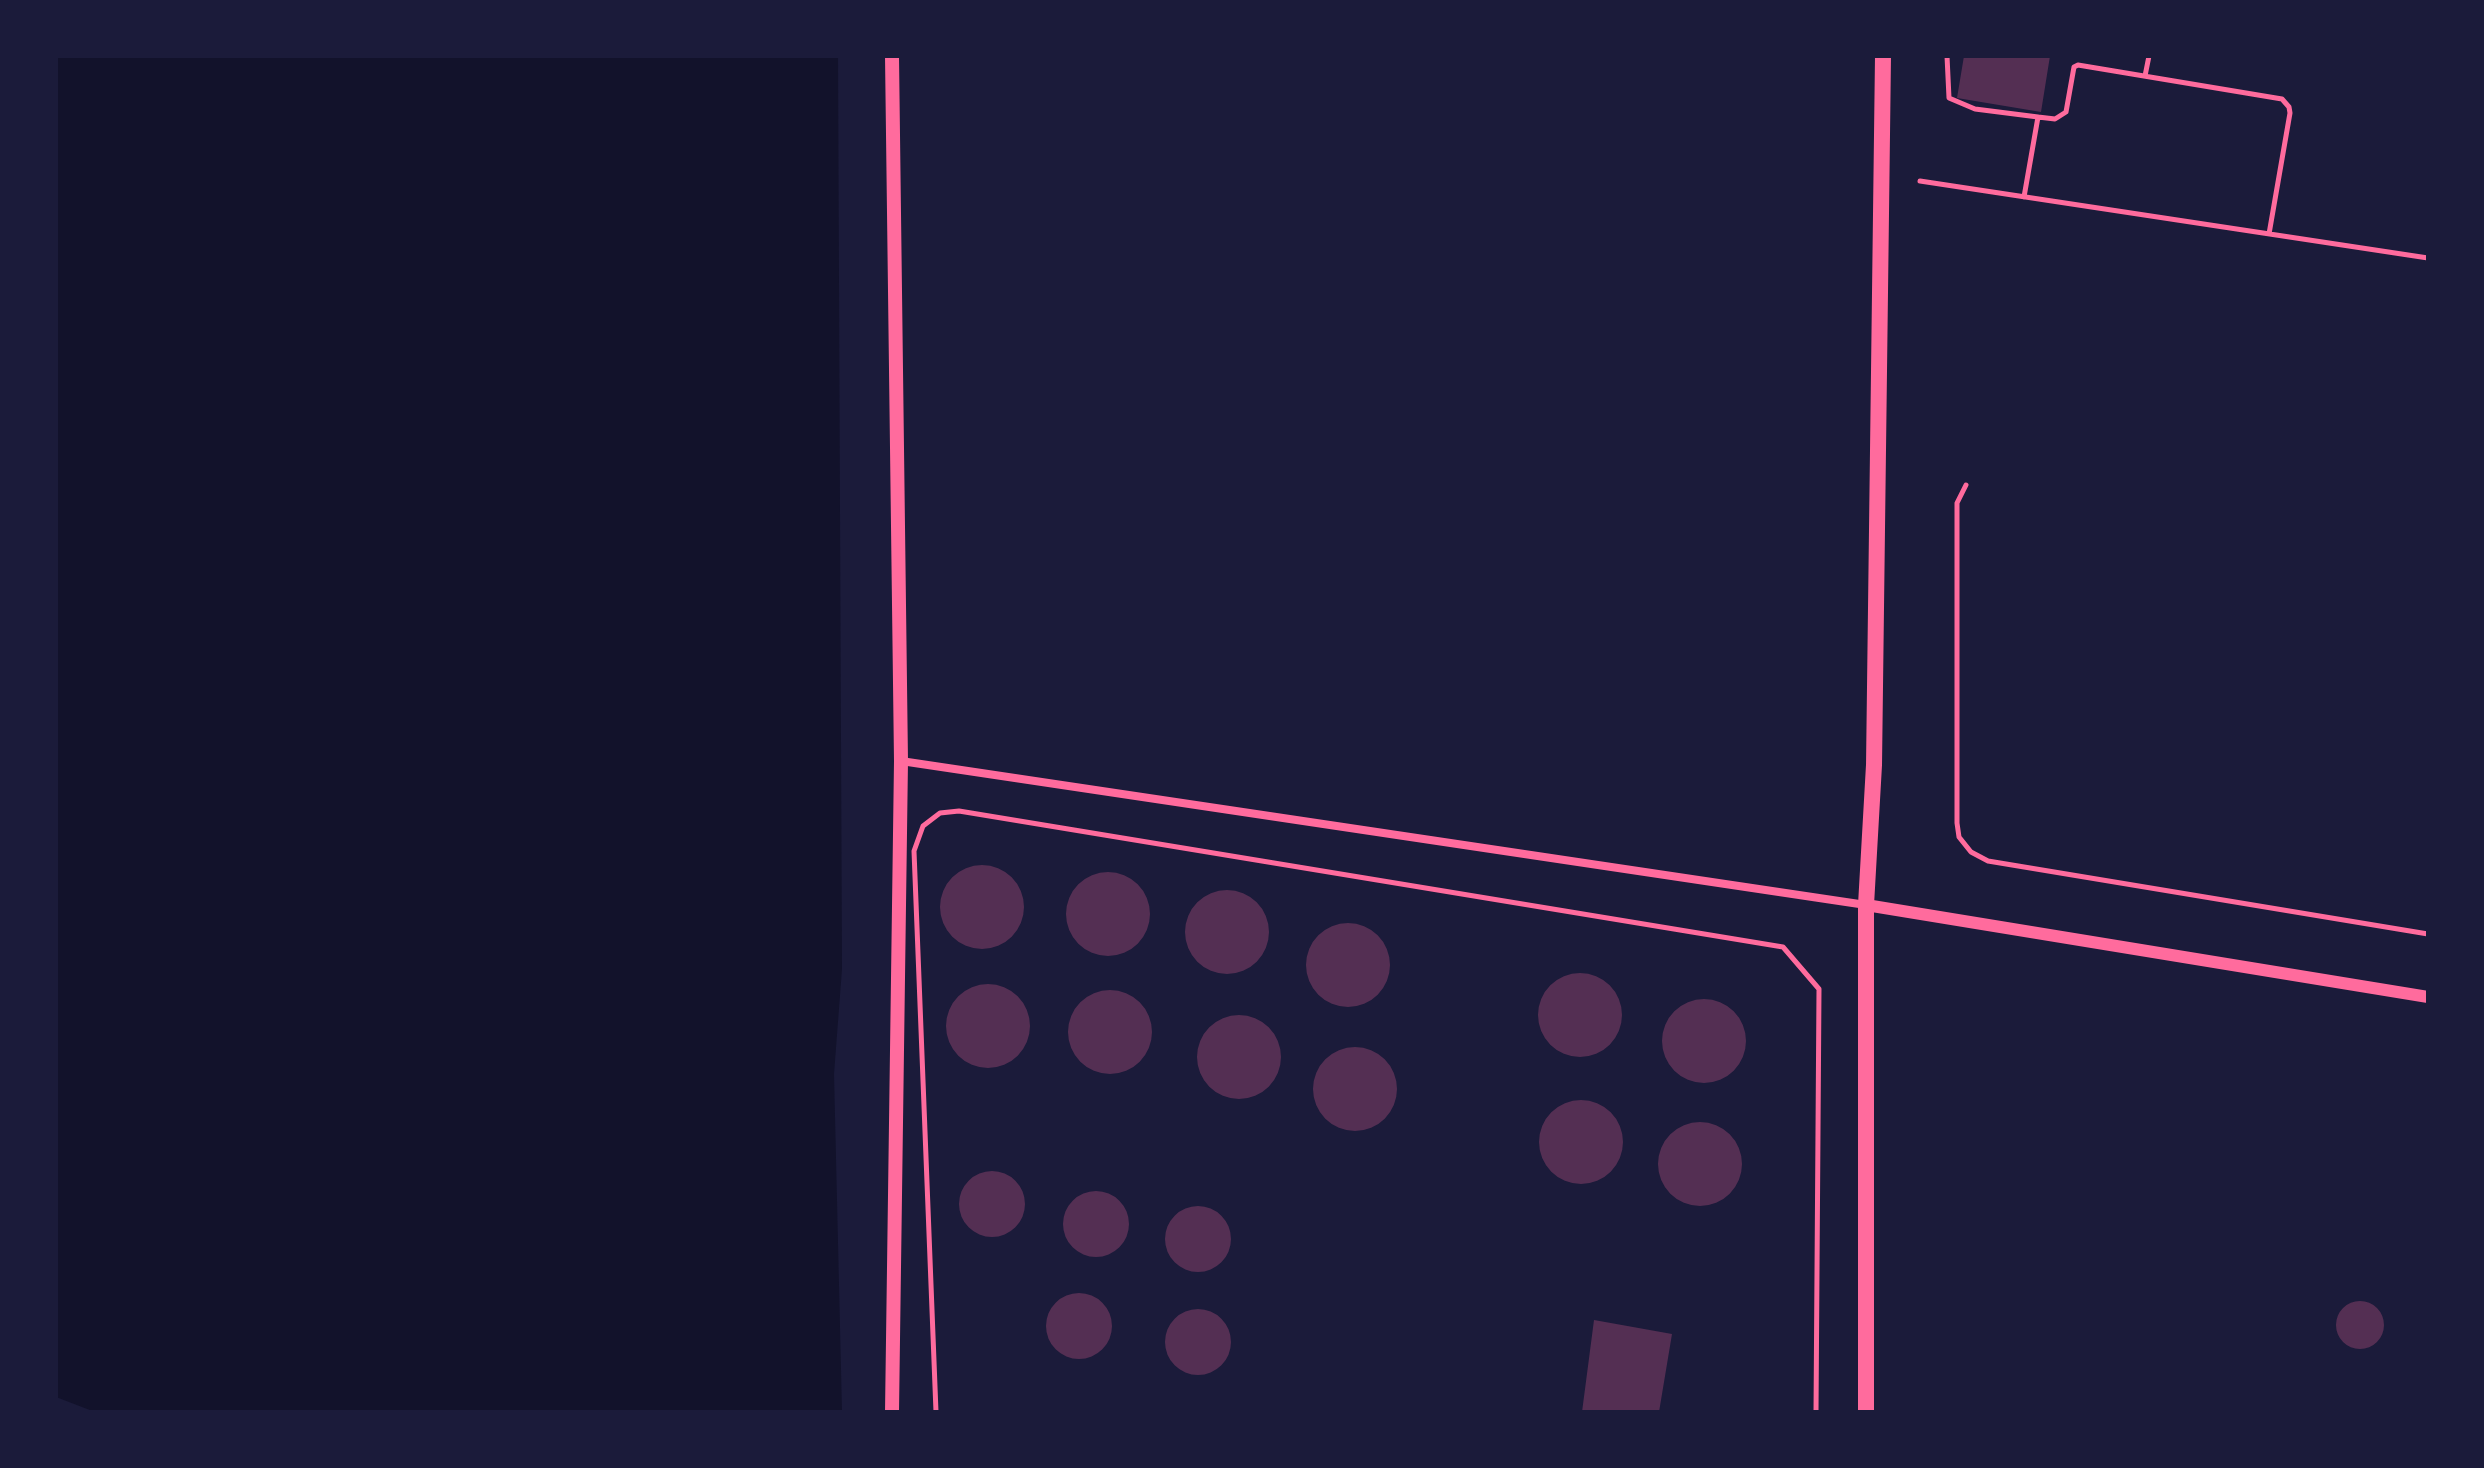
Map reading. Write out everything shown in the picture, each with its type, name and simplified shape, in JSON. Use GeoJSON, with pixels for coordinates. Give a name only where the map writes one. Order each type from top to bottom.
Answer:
{"type":"FeatureCollection","features":[{"type":"Feature","properties":{"kind":"main road"},"geometry":{"type":"LineString","coordinates":[[892,56],[901,761],[892,1412]]}},
{"type":"Feature","properties":{"kind":"main road"},"geometry":{"type":"LineString","coordinates":[[1866,1412],[1866,905],[1874,765],[1883,56]]}},
{"type":"Feature","properties":{"kind":"street"},"geometry":{"type":"LineString","coordinates":[[901,761],[1866,905],[2428,997]]}},
{"type":"Feature","properties":{"kind":"lane"},"geometry":{"type":"LineString","coordinates":[[1947,56],[1949,98],[1975,109],[2055,119],[2066,112],[2074,67],[2078,65],[2287,102],[2290,113],[2269,234]]}},
{"type":"Feature","properties":{"kind":"lane"},"geometry":{"type":"LineString","coordinates":[[2145,76],[2149,56]]}},
{"type":"Feature","properties":{"kind":"lane"},"geometry":{"type":"LineString","coordinates":[[2024,197],[2038,117]]}},
{"type":"Feature","properties":{"kind":"lane"},"geometry":{"type":"LineString","coordinates":[[1920,181],[2428,258]]}},
{"type":"Feature","properties":{"kind":"lane"},"geometry":{"type":"LineString","coordinates":[[1966,485],[1957,503],[1957,823],[1959,837],[1971,852],[1988,861],[2428,934]]}},
{"type":"Feature","properties":{"kind":"lane"},"geometry":{"type":"LineString","coordinates":[[936,1412],[914,851],[923,826],[940,813],[959,811],[1783,947],[1819,989],[1816,1412]]}},
{"type":"Feature","properties":{"kind":"shaded area"},"geometry":{"type":"Polygon","coordinates":[[[56,56],[838,56],[842,969],[834,1074],[842,1412],[95,1412],[56,1397],[56,56]]]}},
{"type":"Feature","properties":{"kind":"building"},"geometry":{"type":"Polygon","coordinates":[[[1964,56],[2050,56],[2041,112],[1957,98],[1964,56]]]}},
{"type":"Feature","properties":{"kind":"building"},"geometry":{"type":"Polygon","coordinates":[[[982,865],[998,868],[1017,884],[1024,907],[1021,923],[1005,942],[982,949],[966,946],[947,930],[940,907],[943,891],[959,872],[982,865]]]}},
{"type":"Feature","properties":{"kind":"building"},"geometry":{"type":"Polygon","coordinates":[[[1108,872],[1124,875],[1138,884],[1147,898],[1150,914],[1147,930],[1138,944],[1124,953],[1108,956],[1092,953],[1078,944],[1069,930],[1066,914],[1069,898],[1078,884],[1092,875],[1108,872]]]}},
{"type":"Feature","properties":{"kind":"building"},"geometry":{"type":"Polygon","coordinates":[[[1227,890],[1243,893],[1257,902],[1266,916],[1269,932],[1266,948],[1257,962],[1243,971],[1227,974],[1211,971],[1197,962],[1188,948],[1185,932],[1188,916],[1197,902],[1211,893],[1227,890]]]}},
{"type":"Feature","properties":{"kind":"building"},"geometry":{"type":"Polygon","coordinates":[[[1348,923],[1364,926],[1378,935],[1387,949],[1390,965],[1387,981],[1378,995],[1364,1004],[1348,1007],[1332,1004],[1318,995],[1309,981],[1306,965],[1309,949],[1318,935],[1332,926],[1348,923]]]}},
{"type":"Feature","properties":{"kind":"building"},"geometry":{"type":"Polygon","coordinates":[[[1580,973],[1596,976],[1610,985],[1619,999],[1622,1015],[1619,1031],[1610,1045],[1596,1054],[1580,1057],[1564,1054],[1550,1045],[1541,1031],[1538,1015],[1541,999],[1550,985],[1564,976],[1580,973]]]}},
{"type":"Feature","properties":{"kind":"building"},"geometry":{"type":"Polygon","coordinates":[[[988,984],[1004,987],[1018,996],[1027,1010],[1030,1026],[1027,1042],[1018,1056],[1004,1065],[988,1068],[972,1065],[958,1056],[949,1042],[946,1026],[949,1010],[958,996],[972,987],[988,984]]]}},
{"type":"Feature","properties":{"kind":"building"},"geometry":{"type":"Polygon","coordinates":[[[1110,990],[1126,993],[1140,1002],[1149,1016],[1152,1032],[1149,1048],[1140,1062],[1126,1071],[1110,1074],[1094,1071],[1080,1062],[1071,1048],[1068,1032],[1071,1016],[1080,1002],[1094,993],[1110,990]]]}},
{"type":"Feature","properties":{"kind":"building"},"geometry":{"type":"Polygon","coordinates":[[[1704,999],[1720,1002],[1739,1018],[1746,1041],[1743,1057],[1727,1076],[1704,1083],[1688,1080],[1669,1064],[1662,1041],[1665,1025],[1681,1006],[1704,999]]]}},
{"type":"Feature","properties":{"kind":"building"},"geometry":{"type":"Polygon","coordinates":[[[1239,1015],[1255,1018],[1269,1027],[1278,1041],[1281,1057],[1278,1073],[1269,1087],[1255,1096],[1239,1099],[1223,1096],[1209,1087],[1200,1073],[1197,1057],[1200,1041],[1209,1027],[1223,1018],[1239,1015]]]}},
{"type":"Feature","properties":{"kind":"building"},"geometry":{"type":"Polygon","coordinates":[[[1355,1047],[1371,1050],[1385,1059],[1394,1073],[1397,1089],[1394,1105],[1385,1119],[1371,1128],[1355,1131],[1339,1128],[1325,1119],[1316,1105],[1313,1089],[1316,1073],[1325,1059],[1339,1050],[1355,1047]]]}},
{"type":"Feature","properties":{"kind":"building"},"geometry":{"type":"Polygon","coordinates":[[[1581,1100],[1597,1103],[1611,1112],[1620,1126],[1623,1142],[1620,1158],[1611,1172],[1597,1181],[1581,1184],[1565,1181],[1551,1172],[1542,1158],[1539,1142],[1542,1126],[1551,1112],[1565,1103],[1581,1100]]]}},
{"type":"Feature","properties":{"kind":"building"},"geometry":{"type":"Polygon","coordinates":[[[1700,1122],[1716,1125],[1730,1134],[1739,1148],[1742,1164],[1739,1180],[1730,1194],[1716,1203],[1700,1206],[1684,1203],[1670,1194],[1661,1180],[1658,1164],[1661,1148],[1670,1134],[1684,1125],[1700,1122]]]}},
{"type":"Feature","properties":{"kind":"building"},"geometry":{"type":"Polygon","coordinates":[[[986,1171],[998,1171],[1010,1176],[1020,1186],[1025,1204],[1023,1217],[1010,1232],[998,1237],[986,1237],[974,1232],[964,1222],[959,1210],[959,1198],[964,1186],[974,1176],[986,1171]]]}},
{"type":"Feature","properties":{"kind":"building"},"geometry":{"type":"Polygon","coordinates":[[[1090,1191],[1102,1191],[1114,1196],[1124,1206],[1129,1224],[1127,1237],[1114,1252],[1102,1257],[1090,1257],[1078,1252],[1068,1242],[1063,1230],[1063,1218],[1068,1206],[1078,1196],[1090,1191]]]}},
{"type":"Feature","properties":{"kind":"building"},"geometry":{"type":"Polygon","coordinates":[[[1192,1206],[1204,1206],[1216,1211],[1226,1221],[1231,1239],[1229,1252],[1216,1267],[1204,1272],[1192,1272],[1180,1267],[1170,1257],[1165,1245],[1165,1233],[1170,1221],[1180,1211],[1192,1206]]]}},
{"type":"Feature","properties":{"kind":"building"},"geometry":{"type":"Polygon","coordinates":[[[1073,1293],[1085,1293],[1097,1298],[1107,1308],[1112,1326],[1110,1339],[1097,1354],[1085,1359],[1073,1359],[1061,1354],[1051,1344],[1046,1332],[1046,1320],[1051,1308],[1061,1298],[1073,1293]]]}},
{"type":"Feature","properties":{"kind":"building"},"geometry":{"type":"Polygon","coordinates":[[[2360,1301],[2377,1308],[2384,1325],[2377,1342],[2360,1349],[2343,1342],[2336,1325],[2343,1308],[2360,1301]]]}},
{"type":"Feature","properties":{"kind":"building"},"geometry":{"type":"Polygon","coordinates":[[[1192,1309],[1204,1309],[1216,1314],[1226,1324],[1231,1342],[1229,1355],[1216,1370],[1204,1375],[1192,1375],[1180,1370],[1170,1360],[1165,1348],[1165,1336],[1170,1324],[1180,1314],[1192,1309]]]}},
{"type":"Feature","properties":{"kind":"building"},"geometry":{"type":"Polygon","coordinates":[[[1594,1320],[1672,1334],[1659,1412],[1582,1412],[1594,1320]]]}}]}
